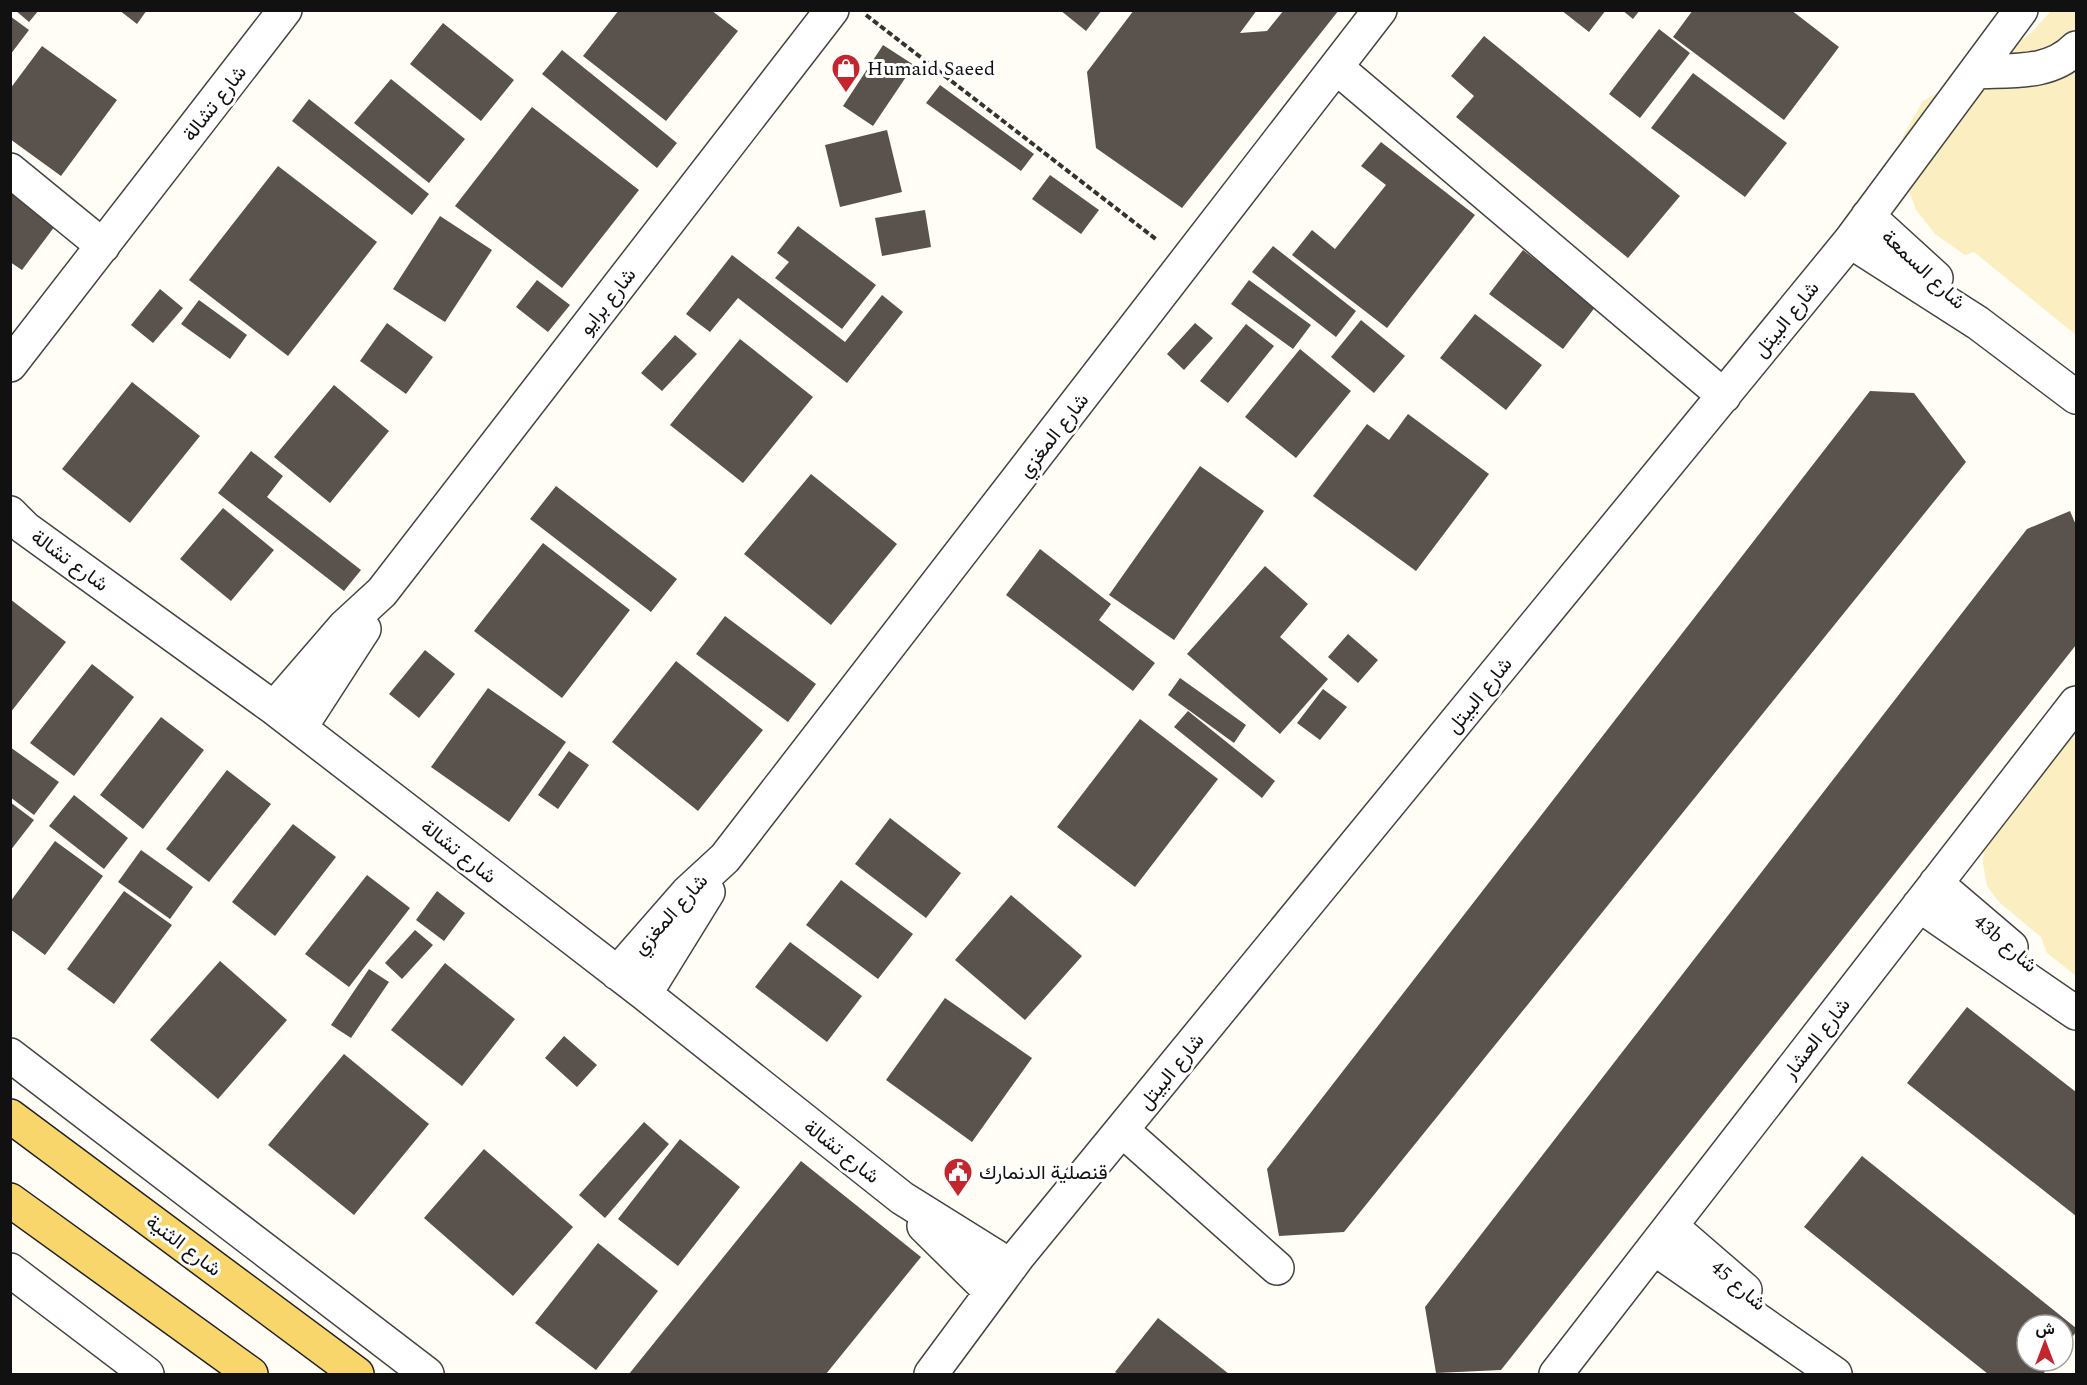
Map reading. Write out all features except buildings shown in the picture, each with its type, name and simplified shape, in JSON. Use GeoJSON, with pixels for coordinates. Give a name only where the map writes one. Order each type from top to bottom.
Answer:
{"type":"FeatureCollection","features":[{"type":"Feature","properties":{"kind":"main road","name":"شارع الثنية"},"geometry":{"type":"LineString","coordinates":[[10,1116],[357,1374]]}},
{"type":"Feature","properties":{"kind":"main road"},"geometry":{"type":"LineString","coordinates":[[10,1200],[251,1374]]}},
{"type":"Feature","properties":{"kind":"street","name":"شارع تشالة"},"geometry":{"type":"LineString","coordinates":[[10,365],[285,10]]}},
{"type":"Feature","properties":{"kind":"street","name":"شارع برايو"},"geometry":{"type":"LineString","coordinates":[[274,708],[344,627],[382,592],[832,10]]}},
{"type":"Feature","properties":{"kind":"street","name":"شارع المغزي"},"geometry":{"type":"LineString","coordinates":[[617,973],[687,893],[725,858],[1380,10]]}},
{"type":"Feature","properties":{"kind":"street","name":"شارع البيتل"},"geometry":{"type":"LineString","coordinates":[[931,1374],[1011,1266],[1859,228],[2021,10]]}},
{"type":"Feature","properties":{"kind":"street"},"geometry":{"type":"LineString","coordinates":[[1975,72],[2041,69],[2060,62],[2076,48]]}},
{"type":"Feature","properties":{"kind":"street"},"geometry":{"type":"LineString","coordinates":[[1336,67],[1724,396]]}},
{"type":"Feature","properties":{"kind":"street"},"geometry":{"type":"LineString","coordinates":[[10,170],[103,246]]}},
{"type":"Feature","properties":{"kind":"street","name":"شارع السمعة"},"geometry":{"type":"LineString","coordinates":[[1859,228],[1978,323],[2076,397]]}},
{"type":"Feature","properties":{"kind":"street","name":"شارع تشالة"},"geometry":{"type":"LineString","coordinates":[[10,513],[25,528],[274,708],[645,994],[902,1198],[933,1215],[1011,1266]]}},
{"type":"Feature","properties":{"kind":"street","name":"شارع برايو"},"geometry":{"type":"LineString","coordinates":[[300,728],[368,623],[382,592]]}},
{"type":"Feature","properties":{"kind":"street","name":"شارع العشار"},"geometry":{"type":"LineString","coordinates":[[1556,1374],[2076,703]]}},
{"type":"Feature","properties":{"kind":"street","name":"شارع المغزي"},"geometry":{"type":"LineString","coordinates":[[645,994],[701,904],[725,858]]}},
{"type":"Feature","properties":{"kind":"street","name":"43b شارع"},"geometry":{"type":"LineString","coordinates":[[1928,894],[2041,991],[2074,1011]]}},
{"type":"Feature","properties":{"kind":"street"},"geometry":{"type":"LineString","coordinates":[[10,1055],[427,1374]]}},
{"type":"Feature","properties":{"kind":"street"},"geometry":{"type":"LineString","coordinates":[[1122,1130],[1277,1268]]}},
{"type":"Feature","properties":{"kind":"street","name":"شارع تشالة"},"geometry":{"type":"LineString","coordinates":[[902,1198],[935,1238],[991,1292]]}},
{"type":"Feature","properties":{"kind":"street","name":"شارع 45"},"geometry":{"type":"LineString","coordinates":[[1662,1237],[1776,1317],[1803,1350],[1834,1374]]}},
{"type":"Feature","properties":{"kind":"street"},"geometry":{"type":"LineString","coordinates":[[10,1270],[147,1374]]}},
{"type":"Feature","properties":{"kind":"path"},"geometry":{"type":"LineString","coordinates":[[860,10],[1186,262]]}},
{"type":"Feature","properties":{"kind":"sand"},"geometry":{"type":"Polygon","coordinates":[[[2051,11],[2076,11],[2076,335],[1974,252],[1965,255],[1935,234],[1916,210],[1903,174],[1903,136],[1923,101],[1981,69],[2031,33],[2051,11]]]}},
{"type":"Feature","properties":{"kind":"sand"},"geometry":{"type":"Polygon","coordinates":[[[2076,705],[2076,976],[2047,953],[2041,937],[1999,902],[1987,886],[1983,863],[1984,832],[2076,705]]]}},
{"type":"Feature","properties":{"kind":"place","name":"Humaid Saeed"},"geometry":{"type":"Point","coordinates":[846,94]}},
{"type":"Feature","properties":{"kind":"place","name":"قنصلية الدنمارك"},"geometry":{"type":"Point","coordinates":[958,1198]}}]}
